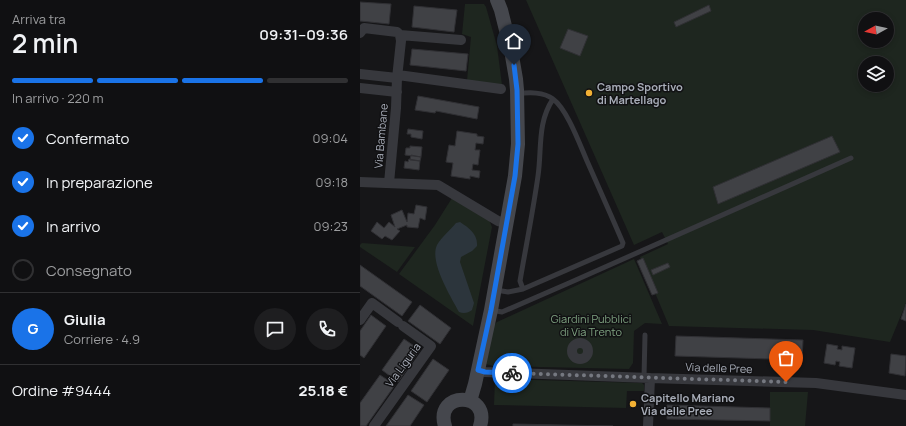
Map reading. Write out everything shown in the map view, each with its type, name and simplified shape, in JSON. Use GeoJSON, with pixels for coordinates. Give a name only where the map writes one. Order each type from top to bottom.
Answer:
{"type":"FeatureCollection","features":[{"type":"Feature","properties":{"kind":"street"},"geometry":{"type":"LineString","coordinates":[[470,401],[491,310],[515,176],[518,144],[516,79],[511,50],[497,0]]}},
{"type":"Feature","properties":{"kind":"street"},"geometry":{"type":"LineString","coordinates":[[360,33],[364,28],[397,32],[400,35],[461,40]]}},
{"type":"Feature","properties":{"kind":"street","name":"Via Bambane"},"geometry":{"type":"LineString","coordinates":[[389,183],[402,41],[400,35]]}},
{"type":"Feature","properties":{"kind":"street"},"geometry":{"type":"LineString","coordinates":[[360,74],[398,76],[501,89]]}},
{"type":"Feature","properties":{"kind":"street","name":"Via Bambane"},"geometry":{"type":"LineString","coordinates":[[360,88],[397,92]]}},
{"type":"Feature","properties":{"kind":"street","name":"Via Bambane"},"geometry":{"type":"LineString","coordinates":[[360,182],[438,185],[498,221],[507,223]]}},
{"type":"Feature","properties":{"kind":"street","name":"Via Liguria"},"geometry":{"type":"LineString","coordinates":[[360,320],[372,303],[431,346],[374,426]]}},
{"type":"Feature","properties":{"kind":"street","name":"Via delle Pree"},"geometry":{"type":"LineString","coordinates":[[478,370],[485,372],[647,378],[816,382],[906,395]]}},
{"type":"Feature","properties":{"kind":"street"},"geometry":{"type":"LineString","coordinates":[[647,378],[648,426]]}},
{"type":"Feature","properties":{"kind":"street"},"geometry":{"type":"LineString","coordinates":[[445,426],[444,417],[448,406],[451,403],[462,399],[474,403],[480,411],[482,420],[480,426]]}},
{"type":"Feature","properties":{"kind":"lane"},"geometry":{"type":"LineString","coordinates":[[494,290],[508,292],[523,289],[622,246],[624,243],[568,118],[562,108],[553,99],[542,94],[517,94]]}},
{"type":"Feature","properties":{"kind":"lane"},"geometry":{"type":"LineString","coordinates":[[523,289],[520,281],[539,169],[542,125],[547,108],[553,99]]}},
{"type":"Feature","properties":{"kind":"lane"},"geometry":{"type":"LineString","coordinates":[[491,310],[502,312],[851,158]]}},
{"type":"Feature","properties":{"kind":"lane"},"geometry":{"type":"LineString","coordinates":[[646,335],[647,378]]}},
{"type":"Feature","properties":{"kind":"green space"},"geometry":{"type":"Polygon","coordinates":[[[526,0],[906,0],[906,303],[890,342],[813,330],[669,326],[640,257],[668,244],[662,232],[634,245],[526,0]]]}},
{"type":"Feature","properties":{"kind":"green space"},"geometry":{"type":"Polygon","coordinates":[[[465,4],[484,4],[486,7],[497,46],[502,85],[467,81],[471,37],[462,34],[465,4]]]}},
{"type":"Feature","properties":{"kind":"green space"},"geometry":{"type":"Polygon","coordinates":[[[452,198],[489,220],[492,227],[473,326],[399,274],[435,225],[452,198]]]}},
{"type":"Feature","properties":{"kind":"green space"},"geometry":{"type":"Polygon","coordinates":[[[362,243],[415,247],[397,272],[360,247],[362,243]]]}},
{"type":"Feature","properties":{"kind":"green space","name":"Giardini Pubblici di Via Trento"},"geometry":{"type":"Polygon","coordinates":[[[634,259],[662,324],[645,323],[634,331],[633,363],[629,369],[493,366],[486,364],[494,325],[497,322],[634,259]]]}},
{"type":"Feature","properties":{"kind":"green space"},"geometry":{"type":"Polygon","coordinates":[[[495,379],[642,383],[644,385],[644,391],[627,391],[626,408],[494,405],[495,379]]]}},
{"type":"Feature","properties":{"kind":"green space"},"geometry":{"type":"Polygon","coordinates":[[[770,392],[808,392],[805,426],[770,426],[770,392]]]}},
{"type":"Feature","properties":{"kind":"shaded area"},"geometry":{"type":"Polygon","coordinates":[[[460,222],[472,232],[477,242],[477,246],[472,251],[461,257],[460,262],[474,303],[472,310],[464,313],[459,312],[446,289],[438,270],[435,252],[437,245],[441,240],[456,223],[460,222]]]}},
{"type":"Feature","properties":{"kind":"building"},"geometry":{"type":"Polygon","coordinates":[[[360,2],[391,4],[389,24],[360,21],[360,2]]]}},
{"type":"Feature","properties":{"kind":"building"},"geometry":{"type":"Polygon","coordinates":[[[709,5],[711,11],[676,27],[674,22],[709,5]]]}},
{"type":"Feature","properties":{"kind":"building"},"geometry":{"type":"Polygon","coordinates":[[[414,6],[457,10],[454,32],[412,27],[414,6]]]}},
{"type":"Feature","properties":{"kind":"building"},"geometry":{"type":"Polygon","coordinates":[[[568,29],[588,36],[580,56],[560,48],[568,29]]]}},
{"type":"Feature","properties":{"kind":"building"},"geometry":{"type":"Polygon","coordinates":[[[412,49],[468,54],[466,71],[410,65],[412,49]]]}},
{"type":"Feature","properties":{"kind":"building"},"geometry":{"type":"Polygon","coordinates":[[[418,96],[479,107],[477,119],[436,111],[435,113],[415,110],[418,96]]]}},
{"type":"Feature","properties":{"kind":"building"},"geometry":{"type":"Polygon","coordinates":[[[408,129],[423,131],[422,139],[411,137],[411,134],[407,134],[408,129]]]}},
{"type":"Feature","properties":{"kind":"building"},"geometry":{"type":"Polygon","coordinates":[[[457,131],[477,134],[477,136],[484,137],[483,144],[476,143],[475,150],[480,150],[478,165],[473,164],[472,170],[480,171],[479,178],[470,176],[470,179],[451,176],[453,163],[446,162],[449,145],[455,146],[457,131]]]}},
{"type":"Feature","properties":{"kind":"building"},"geometry":{"type":"Polygon","coordinates":[[[832,136],[840,152],[718,204],[713,187],[832,136]]]}},
{"type":"Feature","properties":{"kind":"building"},"geometry":{"type":"Polygon","coordinates":[[[410,146],[422,147],[421,157],[405,155],[406,148],[410,148],[410,146]]]}},
{"type":"Feature","properties":{"kind":"building"},"geometry":{"type":"Polygon","coordinates":[[[411,155],[421,157],[420,161],[410,160],[411,155]]]}},
{"type":"Feature","properties":{"kind":"building"},"geometry":{"type":"Polygon","coordinates":[[[409,159],[420,161],[419,170],[404,168],[405,161],[408,162],[409,159]]]}},
{"type":"Feature","properties":{"kind":"building"},"geometry":{"type":"Polygon","coordinates":[[[416,205],[427,207],[425,220],[420,218],[418,228],[407,227],[407,225],[397,229],[400,231],[392,240],[385,236],[382,239],[371,231],[377,222],[384,228],[389,222],[395,227],[391,215],[402,210],[407,222],[408,213],[414,214],[416,205]]]}},
{"type":"Feature","properties":{"kind":"building"},"geometry":{"type":"Polygon","coordinates":[[[643,258],[658,293],[652,295],[637,261],[643,258]]]}},
{"type":"Feature","properties":{"kind":"building"},"geometry":{"type":"Polygon","coordinates":[[[668,263],[670,267],[653,275],[651,270],[668,263]]]}},
{"type":"Feature","properties":{"kind":"building"},"geometry":{"type":"Polygon","coordinates":[[[360,265],[412,302],[402,316],[360,286],[360,265]]]}},
{"type":"Feature","properties":{"kind":"building"},"geometry":{"type":"Polygon","coordinates":[[[906,304],[906,321],[901,319],[906,304]]]}},
{"type":"Feature","properties":{"kind":"building"},"geometry":{"type":"Polygon","coordinates":[[[420,305],[451,328],[440,344],[408,321],[420,305]]]}},
{"type":"Feature","properties":{"kind":"building"},"geometry":{"type":"Polygon","coordinates":[[[371,315],[386,326],[364,358],[360,355],[360,331],[371,315]]]}},
{"type":"Feature","properties":{"kind":"building"},"geometry":{"type":"Polygon","coordinates":[[[676,336],[803,340],[802,360],[675,356],[676,336]]]}},
{"type":"Feature","properties":{"kind":"building"},"geometry":{"type":"Polygon","coordinates":[[[404,339],[420,350],[398,382],[382,370],[404,339]]]}},
{"type":"Feature","properties":{"kind":"building"},"geometry":{"type":"Polygon","coordinates":[[[827,344],[838,346],[837,349],[842,350],[842,346],[855,348],[852,368],[839,366],[840,362],[836,361],[835,365],[824,363],[827,344]]]}},
{"type":"Feature","properties":{"kind":"building"},"geometry":{"type":"Polygon","coordinates":[[[891,354],[906,356],[905,376],[889,373],[891,354]]]}},
{"type":"Feature","properties":{"kind":"building"},"geometry":{"type":"Polygon","coordinates":[[[433,359],[449,370],[427,402],[411,391],[433,359]]]}},
{"type":"Feature","properties":{"kind":"building"},"geometry":{"type":"Polygon","coordinates":[[[380,375],[395,385],[366,426],[360,426],[360,403],[380,375]]]}},
{"type":"Feature","properties":{"kind":"building"},"geometry":{"type":"Polygon","coordinates":[[[408,395],[424,405],[410,426],[386,426],[408,395]]]}},
{"type":"Feature","properties":{"kind":"building"},"geometry":{"type":"Polygon","coordinates":[[[667,405],[770,408],[770,421],[667,419],[667,405]]]}},
{"type":"Feature","properties":{"kind":"building"},"geometry":{"type":"Polygon","coordinates":[[[513,424],[613,426],[513,426],[513,424]]]}},
{"type":"Feature","properties":{"kind":"way so far"},"geometry":{"type":"LineString","coordinates":[[512,373],[786,382]]}},
{"type":"Feature","properties":{"kind":"place","name":"Campo Sportivo di Martellago"},"geometry":{"type":"Point","coordinates":[589,93]}},
{"type":"Feature","properties":{"kind":"place","name":"Capitello Mariano Via delle Pree"},"geometry":{"type":"Point","coordinates":[633,404]}},
{"type":"Feature","properties":{"kind":"route"},"geometry":{"type":"LineString","coordinates":[[512,373],[485,372],[478,370],[491,310],[515,176],[518,144],[517,90],[514,65]]}}]}
